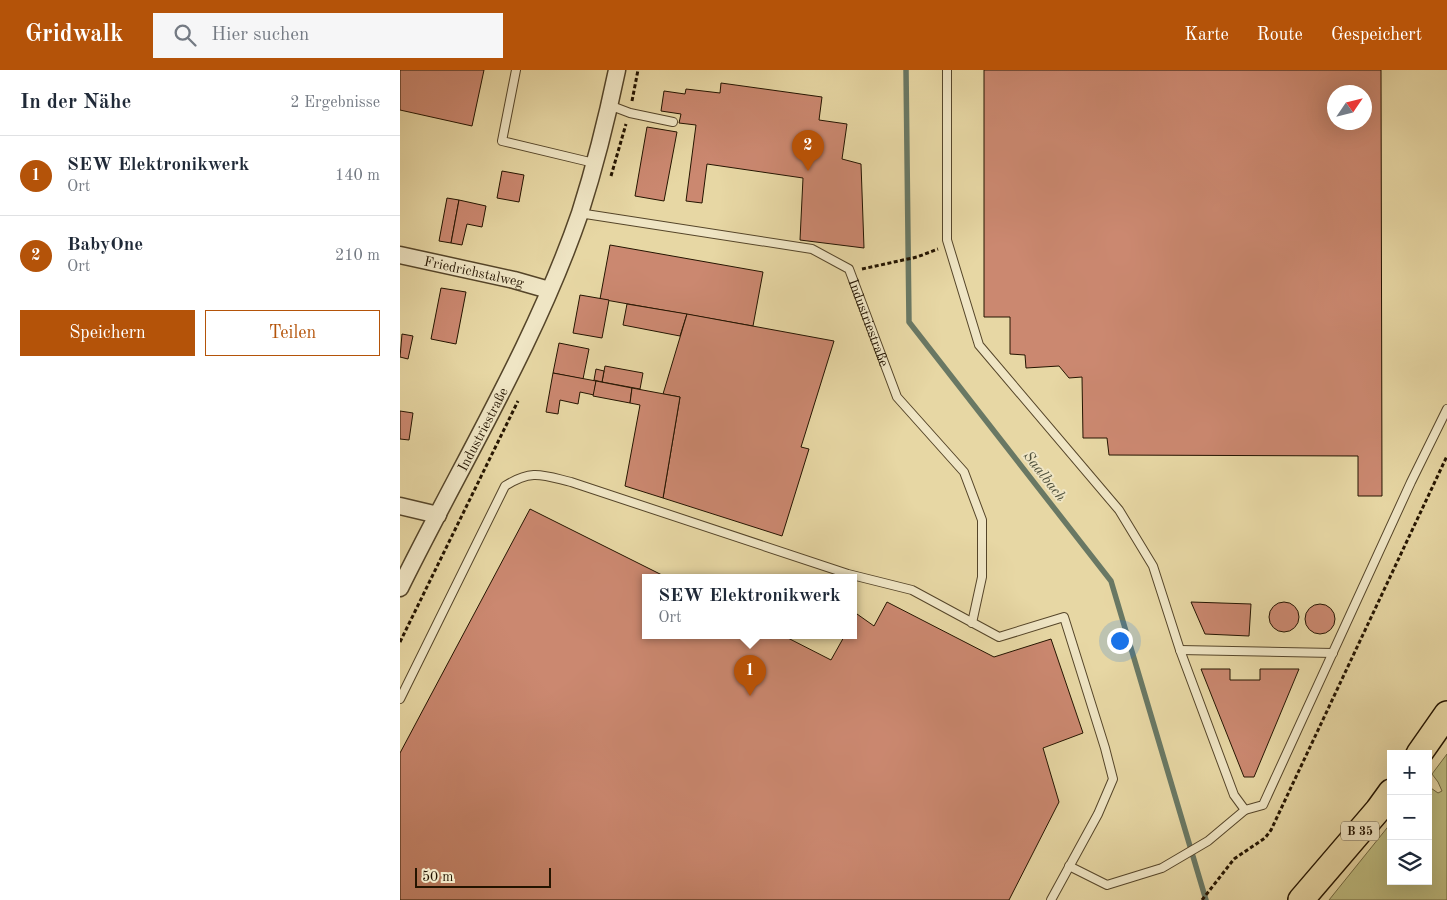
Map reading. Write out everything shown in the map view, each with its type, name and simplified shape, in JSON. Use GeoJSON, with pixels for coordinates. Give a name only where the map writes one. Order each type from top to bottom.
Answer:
{"type":"FeatureCollection","features":[{"type":"Feature","properties":{"kind":"main road"},"geometry":{"type":"LineString","coordinates":[[1422,750],[1447,714]]}},
{"type":"Feature","properties":{"kind":"main road","name":"B 35"},"geometry":{"type":"LineString","coordinates":[[1301,900],[1389,795]]}},
{"type":"Feature","properties":{"kind":"street","name":"Industriestraße"},"geometry":{"type":"LineString","coordinates":[[400,588],[520,353],[549,290],[580,213],[610,106],[618,70]]}},
{"type":"Feature","properties":{"kind":"street","name":"Friedrichstalweg"},"geometry":{"type":"LineString","coordinates":[[400,255],[514,280],[549,290]]}},
{"type":"Feature","properties":{"kind":"street"},"geometry":{"type":"LineString","coordinates":[[400,506],[438,515]]}},
{"type":"Feature","properties":{"kind":"lane"},"geometry":{"type":"LineString","coordinates":[[516,70],[502,141],[594,163]]}},
{"type":"Feature","properties":{"kind":"lane"},"geometry":{"type":"LineString","coordinates":[[947,70],[947,240],[979,345],[1119,510],[1153,566],[1180,650],[1234,795],[1244,810]]}},
{"type":"Feature","properties":{"kind":"lane"},"geometry":{"type":"LineString","coordinates":[[610,106],[630,113],[673,122]]}},
{"type":"Feature","properties":{"kind":"lane","name":"Industriestraße"},"geometry":{"type":"LineString","coordinates":[[580,213],[812,249],[849,269],[897,397],[964,472],[982,520],[982,577],[972,623]]}},
{"type":"Feature","properties":{"kind":"lane"},"geometry":{"type":"LineString","coordinates":[[1069,866],[1107,885],[1162,868],[1208,841],[1244,810],[1263,805],[1411,482],[1447,409]]}},
{"type":"Feature","properties":{"kind":"lane"},"geometry":{"type":"LineString","coordinates":[[400,699],[506,486],[520,477],[540,474],[571,482],[848,574]]}},
{"type":"Feature","properties":{"kind":"lane"},"geometry":{"type":"LineString","coordinates":[[857,576],[912,590],[998,637],[1064,618],[1106,748],[1113,779],[1098,814],[1051,900]]}},
{"type":"Feature","properties":{"kind":"lane"},"geometry":{"type":"LineString","coordinates":[[1180,650],[1333,653]]}},
{"type":"Feature","properties":{"kind":"path"},"geometry":{"type":"LineString","coordinates":[[610,179],[630,113],[638,70]]}},
{"type":"Feature","properties":{"kind":"path"},"geometry":{"type":"LineString","coordinates":[[850,272],[917,257],[948,246]]}},
{"type":"Feature","properties":{"kind":"path"},"geometry":{"type":"LineString","coordinates":[[1202,900],[1234,859],[1265,838],[1271,830],[1447,456]]}},
{"type":"Feature","properties":{"kind":"shaded area"},"geometry":{"type":"Polygon","coordinates":[[[1447,754],[1447,900],[1329,900],[1387,828],[1387,885],[1432,885],[1432,789],[1438,793],[1442,791],[1432,774],[1447,754]]]}},
{"type":"Feature","properties":{"kind":"building"},"geometry":{"type":"Polygon","coordinates":[[[400,70],[484,70],[472,126],[400,110],[400,70]]]}},
{"type":"Feature","properties":{"kind":"building"},"geometry":{"type":"Polygon","coordinates":[[[984,70],[1381,70],[1382,496],[1358,496],[1358,456],[1109,455],[1107,438],[1083,438],[1082,377],[1069,378],[1059,366],[1026,368],[1025,355],[1010,354],[1010,317],[984,317],[984,70]]]}},
{"type":"Feature","properties":{"kind":"building"},"geometry":{"type":"Polygon","coordinates":[[[721,83],[822,97],[819,120],[847,124],[842,159],[861,164],[864,248],[800,240],[803,178],[707,164],[702,203],[686,201],[696,125],[679,123],[681,114],[661,111],[664,91],[685,94],[686,89],[720,93],[721,83]]]}},
{"type":"Feature","properties":{"kind":"building"},"geometry":{"type":"Polygon","coordinates":[[[647,127],[677,132],[664,201],[635,196],[647,127]]]}},
{"type":"Feature","properties":{"kind":"building"},"geometry":{"type":"Polygon","coordinates":[[[502,171],[524,175],[519,202],[497,198],[502,171]]]}},
{"type":"Feature","properties":{"kind":"building"},"geometry":{"type":"Polygon","coordinates":[[[447,198],[459,200],[451,243],[439,241],[447,198]]]}},
{"type":"Feature","properties":{"kind":"building"},"geometry":{"type":"Polygon","coordinates":[[[459,200],[486,206],[482,227],[467,224],[462,245],[451,243],[459,200]]]}},
{"type":"Feature","properties":{"kind":"building"},"geometry":{"type":"Polygon","coordinates":[[[610,245],[763,272],[753,326],[600,299],[610,245]]]}},
{"type":"Feature","properties":{"kind":"building"},"geometry":{"type":"Polygon","coordinates":[[[441,288],[466,292],[456,344],[431,339],[441,288]]]}},
{"type":"Feature","properties":{"kind":"building"},"geometry":{"type":"Polygon","coordinates":[[[580,295],[609,300],[602,338],[573,333],[580,295]]]}},
{"type":"Feature","properties":{"kind":"building"},"geometry":{"type":"Polygon","coordinates":[[[627,304],[687,314],[680,336],[623,325],[627,304]]]}},
{"type":"Feature","properties":{"kind":"building"},"geometry":{"type":"Polygon","coordinates":[[[687,314],[834,341],[801,447],[809,449],[782,536],[663,498],[680,397],[663,394],[687,314]]]}},
{"type":"Feature","properties":{"kind":"building"},"geometry":{"type":"Polygon","coordinates":[[[402,334],[413,336],[408,359],[400,357],[402,334]]]}},
{"type":"Feature","properties":{"kind":"building"},"geometry":{"type":"Polygon","coordinates":[[[559,343],[589,349],[583,379],[553,373],[559,343]]]}},
{"type":"Feature","properties":{"kind":"building"},"geometry":{"type":"Polygon","coordinates":[[[605,366],[643,373],[640,389],[602,382],[605,366]]]}},
{"type":"Feature","properties":{"kind":"building"},"geometry":{"type":"Polygon","coordinates":[[[596,369],[604,371],[602,382],[594,380],[596,369]]]}},
{"type":"Feature","properties":{"kind":"building"},"geometry":{"type":"Polygon","coordinates":[[[553,373],[596,381],[594,395],[580,392],[578,404],[560,400],[558,414],[546,412],[553,373]]]}},
{"type":"Feature","properties":{"kind":"building"},"geometry":{"type":"Polygon","coordinates":[[[596,381],[632,388],[630,403],[593,396],[596,381]]]}},
{"type":"Feature","properties":{"kind":"building"},"geometry":{"type":"Polygon","coordinates":[[[632,388],[680,397],[663,498],[625,486],[640,405],[630,403],[632,388]]]}},
{"type":"Feature","properties":{"kind":"building"},"geometry":{"type":"Polygon","coordinates":[[[400,411],[413,413],[409,440],[400,439],[400,411]]]}},
{"type":"Feature","properties":{"kind":"building"},"geometry":{"type":"Polygon","coordinates":[[[530,509],[660,574],[642,574],[642,639],[790,639],[831,660],[843,639],[857,639],[857,614],[874,626],[887,602],[994,657],[1051,639],[1083,733],[1043,748],[1059,802],[1009,900],[400,900],[400,753],[530,509]]]}},
{"type":"Feature","properties":{"kind":"building"},"geometry":{"type":"Polygon","coordinates":[[[1191,602],[1251,604],[1249,636],[1205,634],[1191,602]]]}},
{"type":"Feature","properties":{"kind":"building"},"geometry":{"type":"Polygon","coordinates":[[[1284,602],[1295,606],[1299,617],[1295,628],[1284,632],[1273,628],[1269,617],[1273,606],[1284,602]]]}},
{"type":"Feature","properties":{"kind":"building"},"geometry":{"type":"Polygon","coordinates":[[[1320,604],[1331,608],[1335,619],[1331,630],[1320,634],[1309,630],[1305,619],[1309,608],[1320,604]]]}},
{"type":"Feature","properties":{"kind":"building"},"geometry":{"type":"Polygon","coordinates":[[[1201,669],[1230,669],[1230,680],[1260,680],[1260,669],[1299,669],[1254,777],[1244,777],[1201,669]]]}},
{"type":"Feature","properties":{"kind":"waterway","name":"Saalbach"},"geometry":{"type":"LineString","coordinates":[[906,70],[909,322],[1111,581],[1206,900]]}},
{"type":"Feature","properties":{"kind":"place","name":"BabyOne"},"geometry":{"type":"Point","coordinates":[808,171]}},
{"type":"Feature","properties":{"kind":"place","name":"SEW Elektronikwerk"},"geometry":{"type":"Point","coordinates":[750,696]}}]}
